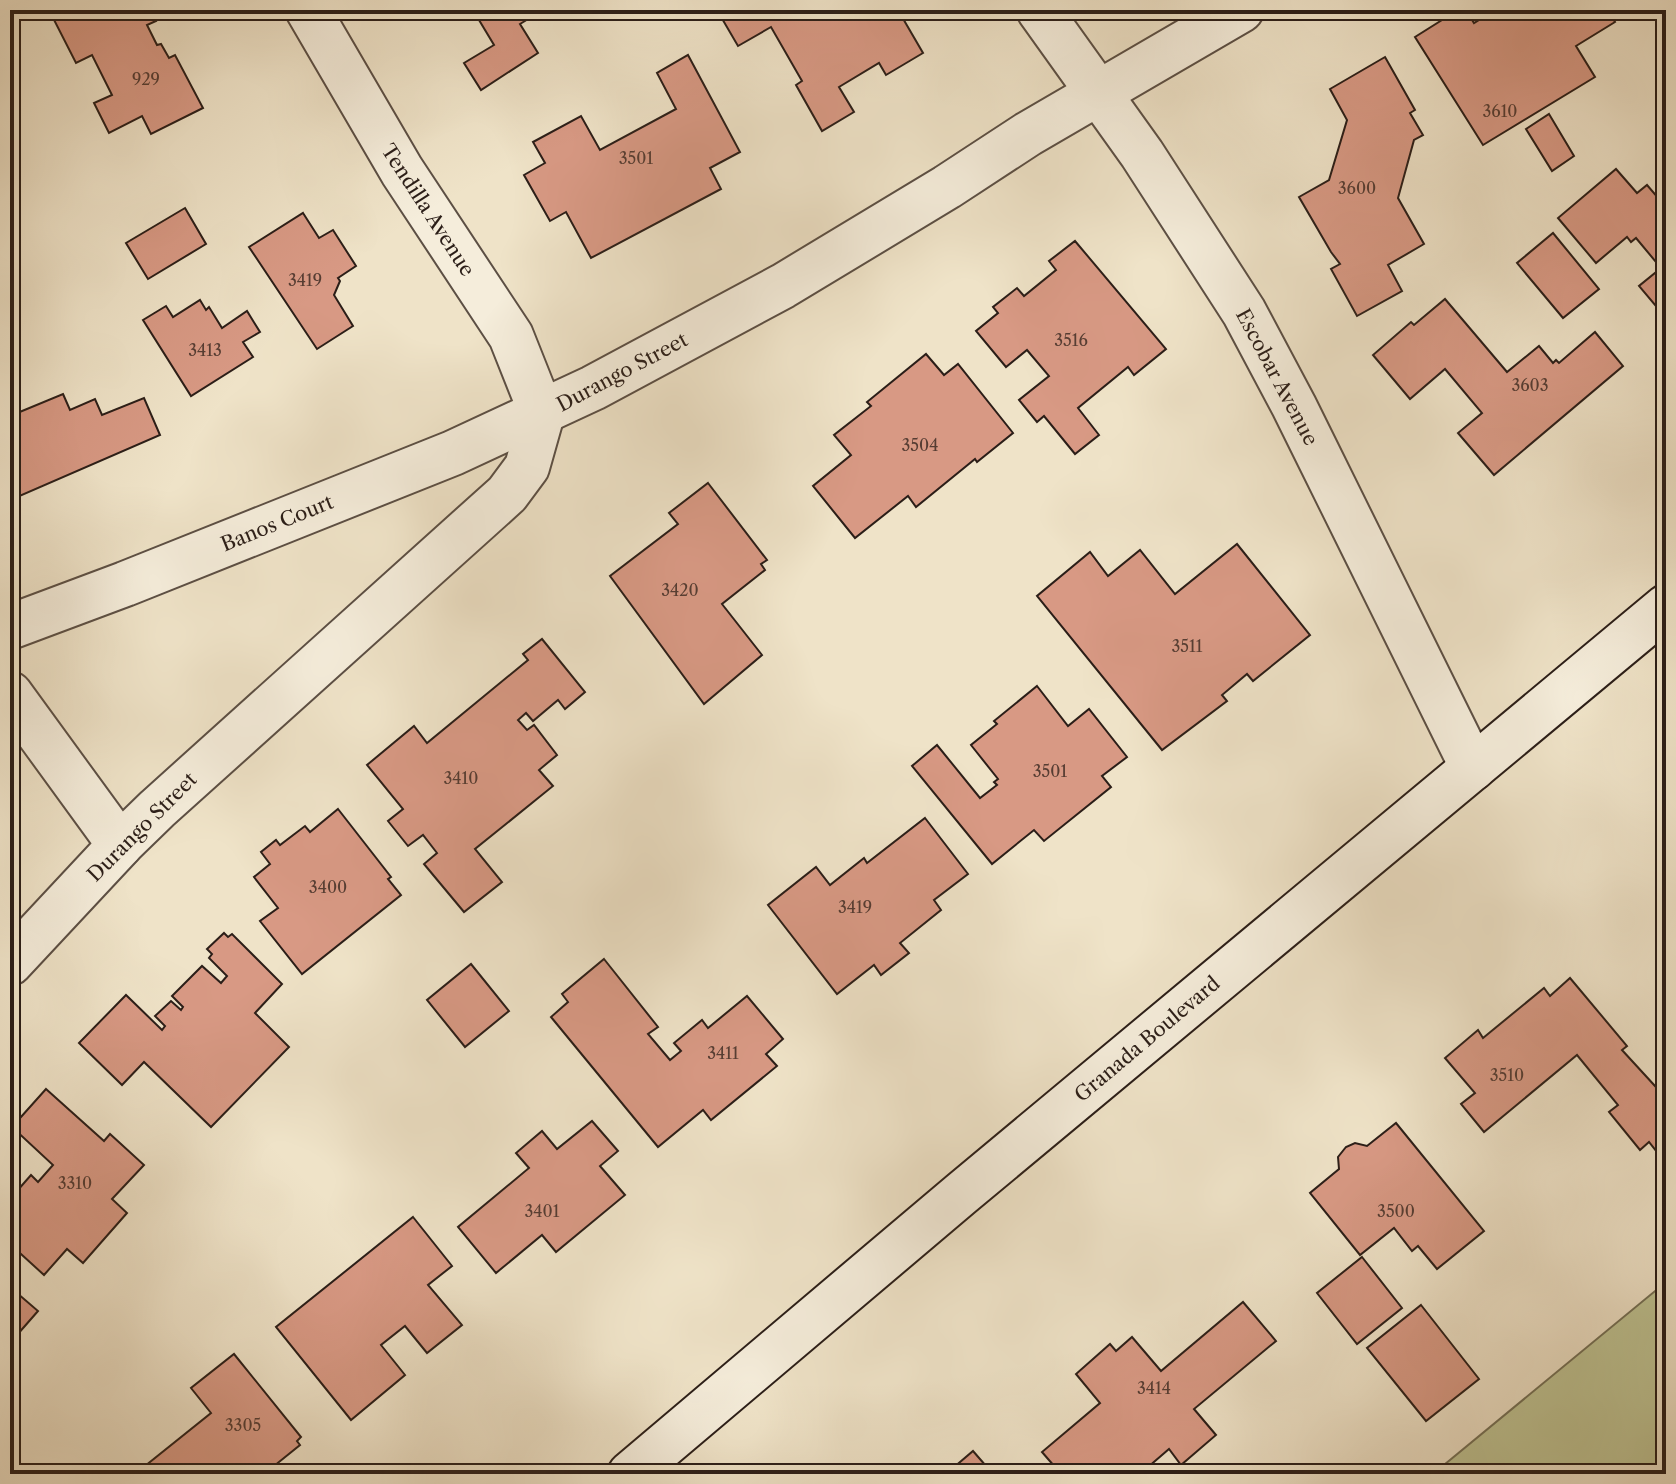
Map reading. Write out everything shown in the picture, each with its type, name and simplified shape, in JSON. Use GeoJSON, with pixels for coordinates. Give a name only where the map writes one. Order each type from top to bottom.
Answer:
{"type":"FeatureCollection","features":[{"type":"Feature","properties":{"kind":"street","name":"Tendilla Avenue"},"geometry":{"type":"LineString","coordinates":[[308,10],[402,171],[511,336],[542,414]]}},
{"type":"Feature","properties":{"kind":"street","name":"Escobar Avenue"},"geometry":{"type":"LineString","coordinates":[[1039,10],[1196,235],[1251,324],[1473,768]]}},
{"type":"Feature","properties":{"kind":"street","name":"Durango Street"},"geometry":{"type":"LineString","coordinates":[[10,963],[120,845],[190,778],[507,494],[527,467],[542,414],[783,286],[1028,134],[1241,10]]}},
{"type":"Feature","properties":{"kind":"street","name":"Banos Court"},"geometry":{"type":"LineString","coordinates":[[10,627],[453,453],[542,414]]}},
{"type":"Feature","properties":{"kind":"street","name":"Granada Boulevard"},"geometry":{"type":"LineString","coordinates":[[630,1474],[1666,607]]}},
{"type":"Feature","properties":{"kind":"street"},"geometry":{"type":"LineString","coordinates":[[10,694],[120,845]]}},
{"type":"Feature","properties":{"kind":"green space"},"geometry":{"type":"Polygon","coordinates":[[[1666,1282],[1666,1474],[1433,1474],[1666,1282]]]}},
{"type":"Feature","properties":{"kind":"building"},"geometry":{"type":"Polygon","coordinates":[[[49,10],[150,10],[156,21],[147,25],[157,45],[161,44],[169,58],[175,55],[203,108],[151,134],[142,116],[109,133],[94,103],[112,95],[92,55],[76,63],[49,10]]]}},
{"type":"Feature","properties":{"kind":"building"},"geometry":{"type":"Polygon","coordinates":[[[473,10],[543,10],[520,24],[538,53],[481,90],[464,63],[494,45],[473,10]]]}},
{"type":"Feature","properties":{"kind":"building"},"geometry":{"type":"Polygon","coordinates":[[[717,10],[816,10],[822,19],[837,10],[898,10],[923,53],[886,75],[879,63],[839,87],[854,112],[822,131],[796,85],[802,81],[771,27],[738,46],[717,10]]]}},
{"type":"Feature","properties":{"kind":"building"},"geometry":{"type":"Polygon","coordinates":[[[1458,10],[1466,10],[1474,23],[1495,10],[1608,10],[1615,22],[1576,46],[1595,77],[1483,145],[1415,37],[1458,10]]]}},
{"type":"Feature","properties":{"kind":"building"},"geometry":{"type":"Polygon","coordinates":[[[688,55],[740,152],[710,168],[721,189],[591,258],[566,212],[550,221],[524,175],[545,163],[533,142],[581,116],[600,150],[676,109],[657,73],[688,55]]]}},
{"type":"Feature","properties":{"kind":"building"},"geometry":{"type":"Polygon","coordinates":[[[1385,57],[1415,110],[1410,113],[1423,135],[1414,140],[1398,198],[1424,244],[1388,265],[1402,291],[1357,316],[1331,269],[1340,264],[1299,197],[1329,180],[1347,120],[1330,89],[1385,57]]]}},
{"type":"Feature","properties":{"kind":"building"},"geometry":{"type":"Polygon","coordinates":[[[1549,114],[1574,156],[1552,171],[1526,129],[1549,114]]]}},
{"type":"Feature","properties":{"kind":"building"},"geometry":{"type":"Polygon","coordinates":[[[1616,169],[1637,193],[1647,185],[1666,207],[1666,318],[1639,286],[1661,268],[1636,238],[1631,242],[1627,237],[1596,263],[1558,218],[1616,169]]]}},
{"type":"Feature","properties":{"kind":"building"},"geometry":{"type":"Polygon","coordinates":[[[185,208],[206,244],[148,279],[126,243],[185,208]]]}},
{"type":"Feature","properties":{"kind":"building"},"geometry":{"type":"Polygon","coordinates":[[[303,213],[319,238],[333,230],[356,266],[338,278],[340,281],[334,295],[353,326],[317,349],[249,247],[303,213]]]}},
{"type":"Feature","properties":{"kind":"building"},"geometry":{"type":"Polygon","coordinates":[[[1553,233],[1599,289],[1563,318],[1517,263],[1553,233]]]}},
{"type":"Feature","properties":{"kind":"building"},"geometry":{"type":"Polygon","coordinates":[[[1075,241],[1166,349],[1134,375],[1128,367],[1078,408],[1099,435],[1075,454],[1044,416],[1037,422],[1019,400],[1049,376],[1027,350],[1006,367],[976,331],[998,313],[993,307],[1017,288],[1024,296],[1056,270],[1049,261],[1075,241]]]}},
{"type":"Feature","properties":{"kind":"building"},"geometry":{"type":"Polygon","coordinates":[[[1445,299],[1507,372],[1539,346],[1553,363],[1556,360],[1559,363],[1595,332],[1623,366],[1494,475],[1458,433],[1482,413],[1445,369],[1410,399],[1373,355],[1411,322],[1414,325],[1445,299]]]}},
{"type":"Feature","properties":{"kind":"building"},"geometry":{"type":"Polygon","coordinates":[[[200,300],[206,310],[209,307],[222,328],[247,311],[260,332],[243,342],[253,357],[191,396],[143,320],[166,306],[173,317],[200,300]]]}},
{"type":"Feature","properties":{"kind":"building"},"geometry":{"type":"Polygon","coordinates":[[[926,354],[944,375],[958,364],[1013,433],[916,507],[908,496],[855,538],[813,486],[851,455],[834,435],[871,406],[867,402],[926,354]]]}},
{"type":"Feature","properties":{"kind":"building"},"geometry":{"type":"Polygon","coordinates":[[[63,394],[70,410],[95,399],[102,415],[144,398],[160,435],[15,498],[10,486],[10,416],[63,394]]]}},
{"type":"Feature","properties":{"kind":"building"},"geometry":{"type":"Polygon","coordinates":[[[708,483],[767,560],[761,564],[765,570],[722,604],[762,655],[704,704],[610,576],[678,524],[669,513],[708,483]]]}},
{"type":"Feature","properties":{"kind":"building"},"geometry":{"type":"Polygon","coordinates":[[[1237,544],[1310,635],[1253,681],[1247,674],[1222,695],[1227,701],[1162,750],[1037,596],[1090,552],[1108,576],[1140,550],[1175,594],[1237,544]]]}},
{"type":"Feature","properties":{"kind":"building"},"geometry":{"type":"Polygon","coordinates":[[[542,639],[585,692],[565,709],[558,700],[533,721],[526,713],[518,720],[527,730],[534,725],[557,755],[539,770],[553,786],[475,849],[502,882],[464,912],[424,864],[437,853],[423,835],[408,846],[388,821],[403,809],[367,765],[414,726],[427,743],[528,660],[523,654],[542,639]]]}},
{"type":"Feature","properties":{"kind":"building"},"geometry":{"type":"Polygon","coordinates":[[[1037,686],[1068,726],[1089,709],[1127,757],[1102,776],[1111,787],[1044,841],[1034,830],[992,864],[912,766],[937,745],[980,798],[997,785],[994,782],[998,779],[971,745],[997,724],[994,721],[1037,686]]]}},
{"type":"Feature","properties":{"kind":"building"},"geometry":{"type":"Polygon","coordinates":[[[338,809],[391,877],[388,879],[401,895],[302,974],[260,921],[278,908],[254,877],[270,864],[261,852],[276,840],[280,845],[305,826],[310,832],[338,809]]]}},
{"type":"Feature","properties":{"kind":"building"},"geometry":{"type":"Polygon","coordinates":[[[925,818],[968,874],[934,900],[941,910],[900,943],[909,953],[881,975],[874,965],[837,994],[768,905],[816,867],[830,885],[864,858],[867,863],[925,818]]]}},
{"type":"Feature","properties":{"kind":"building"},"geometry":{"type":"Polygon","coordinates":[[[224,933],[228,937],[232,934],[282,984],[255,1013],[289,1047],[211,1127],[144,1062],[122,1085],[79,1043],[126,995],[162,1030],[165,1026],[155,1016],[171,1001],[181,1010],[183,1007],[172,996],[202,966],[221,983],[227,976],[209,958],[212,954],[207,949],[224,933]]]}},
{"type":"Feature","properties":{"kind":"building"},"geometry":{"type":"Polygon","coordinates":[[[604,959],[658,1027],[648,1034],[670,1060],[681,1051],[674,1043],[702,1020],[708,1028],[747,996],[783,1039],[766,1054],[777,1066],[711,1120],[703,1110],[658,1147],[551,1017],[568,1002],[562,994],[604,959]]]}},
{"type":"Feature","properties":{"kind":"building"},"geometry":{"type":"Polygon","coordinates":[[[471,964],[509,1011],[465,1047],[427,1000],[471,964]]]}},
{"type":"Feature","properties":{"kind":"building"},"geometry":{"type":"Polygon","coordinates":[[[1570,978],[1627,1046],[1622,1050],[1666,1098],[1666,1145],[1657,1152],[1649,1142],[1640,1150],[1609,1112],[1618,1105],[1577,1055],[1484,1132],[1461,1104],[1475,1093],[1445,1058],[1478,1030],[1483,1038],[1544,988],[1550,996],[1570,978]]]}},
{"type":"Feature","properties":{"kind":"building"},"geometry":{"type":"Polygon","coordinates":[[[46,1089],[104,1141],[110,1134],[144,1165],[112,1199],[127,1213],[83,1263],[67,1249],[44,1275],[10,1244],[10,1185],[17,1191],[31,1175],[38,1182],[53,1165],[12,1127],[46,1089]]]}},
{"type":"Feature","properties":{"kind":"building"},"geometry":{"type":"Polygon","coordinates":[[[592,1121],[618,1151],[600,1166],[625,1195],[556,1252],[542,1235],[496,1273],[458,1227],[529,1168],[516,1153],[542,1131],[557,1149],[592,1121]]]}},
{"type":"Feature","properties":{"kind":"building"},"geometry":{"type":"Polygon","coordinates":[[[1396,1123],[1484,1231],[1437,1269],[1418,1246],[1412,1251],[1394,1228],[1360,1255],[1310,1193],[1339,1169],[1338,1157],[1346,1147],[1355,1143],[1367,1146],[1396,1123]]]}},
{"type":"Feature","properties":{"kind":"building"},"geometry":{"type":"Polygon","coordinates":[[[413,1217],[452,1266],[428,1285],[462,1325],[427,1353],[405,1326],[381,1345],[405,1375],[351,1420],[276,1327],[413,1217]]]}},
{"type":"Feature","properties":{"kind":"building"},"geometry":{"type":"Polygon","coordinates":[[[1362,1257],[1402,1308],[1357,1344],[1317,1293],[1362,1257]]]}},
{"type":"Feature","properties":{"kind":"building"},"geometry":{"type":"Polygon","coordinates":[[[10,1287],[38,1311],[10,1343],[10,1287]]]}},
{"type":"Feature","properties":{"kind":"building"},"geometry":{"type":"Polygon","coordinates":[[[1243,1302],[1276,1341],[1194,1409],[1216,1435],[1181,1465],[1169,1449],[1140,1474],[1061,1474],[1042,1452],[1100,1403],[1076,1374],[1110,1344],[1116,1351],[1132,1337],[1161,1371],[1243,1302]]]}},
{"type":"Feature","properties":{"kind":"building"},"geometry":{"type":"Polygon","coordinates":[[[1421,1305],[1479,1379],[1426,1421],[1367,1348],[1421,1305]]]}},
{"type":"Feature","properties":{"kind":"building"},"geometry":{"type":"Polygon","coordinates":[[[234,1354],[301,1437],[297,1441],[300,1445],[269,1470],[273,1474],[135,1474],[211,1413],[191,1388],[234,1354]]]}},
{"type":"Feature","properties":{"kind":"building"},"geometry":{"type":"Polygon","coordinates":[[[973,1451],[993,1474],[946,1474],[973,1451]]]}}]}
